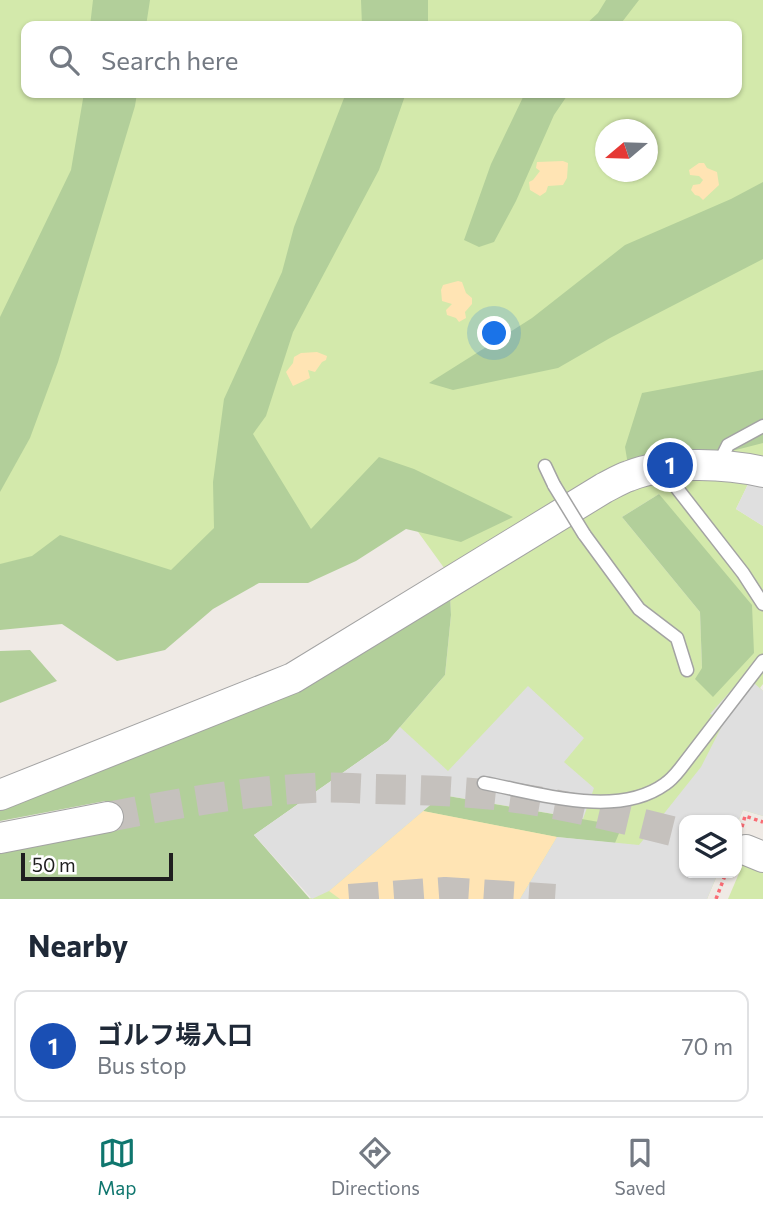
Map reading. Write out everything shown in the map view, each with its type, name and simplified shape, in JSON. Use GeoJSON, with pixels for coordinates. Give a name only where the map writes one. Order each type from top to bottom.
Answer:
{"type":"FeatureCollection","features":[{"type":"Feature","properties":{"kind":"street"},"geometry":{"type":"LineString","coordinates":[[0,795],[293,678],[604,488],[630,475],[662,469],[718,465],[733,465],[763,472]]}},
{"type":"Feature","properties":{"kind":"street"},"geometry":{"type":"LineString","coordinates":[[0,838],[108,817]]}},
{"type":"Feature","properties":{"kind":"lane"},"geometry":{"type":"LineString","coordinates":[[718,465],[728,445],[763,426]]}},
{"type":"Feature","properties":{"kind":"lane"},"geometry":{"type":"LineString","coordinates":[[545,466],[584,534],[639,609],[677,638],[687,670]]}},
{"type":"Feature","properties":{"kind":"lane"},"geometry":{"type":"LineString","coordinates":[[662,469],[743,573],[763,604]]}},
{"type":"Feature","properties":{"kind":"lane"},"geometry":{"type":"LineString","coordinates":[[484,783],[593,803],[623,800],[653,791],[666,784],[680,768],[763,661]]}},
{"type":"Feature","properties":{"kind":"path"},"geometry":{"type":"LineString","coordinates":[[716,899],[724,878]]}},
{"type":"Feature","properties":{"kind":"green space"},"geometry":{"type":"Polygon","coordinates":[[[0,0],[763,0],[763,457],[720,449],[447,572],[408,518],[312,575],[0,594],[0,0]]]}},
{"type":"Feature","properties":{"kind":"green space"},"geometry":{"type":"Polygon","coordinates":[[[93,0],[150,0],[147,21],[91,21],[93,0]]]}},
{"type":"Feature","properties":{"kind":"green space"},"geometry":{"type":"Polygon","coordinates":[[[361,0],[428,0],[428,21],[362,21],[361,0]]]}},
{"type":"Feature","properties":{"kind":"green space"},"geometry":{"type":"Polygon","coordinates":[[[606,0],[639,0],[623,21],[589,21],[606,0]]]}},
{"type":"Feature","properties":{"kind":"green space"},"geometry":{"type":"Polygon","coordinates":[[[83,98],[136,98],[58,362],[30,438],[0,492],[0,317],[71,170],[83,98]]]}},
{"type":"Feature","properties":{"kind":"green space"},"geometry":{"type":"Polygon","coordinates":[[[344,98],[404,98],[379,170],[293,332],[266,416],[253,434],[311,529],[379,457],[414,469],[513,517],[461,542],[406,529],[356,561],[308,583],[259,583],[213,609],[165,650],[117,661],[62,624],[0,630],[0,564],[32,556],[60,535],[171,570],[214,528],[213,482],[224,399],[282,272],[294,227],[344,98]]]}},
{"type":"Feature","properties":{"kind":"green space"},"geometry":{"type":"Polygon","coordinates":[[[523,98],[566,98],[554,115],[516,201],[494,242],[479,247],[464,240],[491,164],[523,98]]]}},
{"type":"Feature","properties":{"kind":"green space"},"geometry":{"type":"Polygon","coordinates":[[[763,182],[763,259],[558,368],[453,390],[429,383],[532,318],[625,245],[731,199],[763,182]]]}},
{"type":"Feature","properties":{"kind":"green space"},"geometry":{"type":"Polygon","coordinates":[[[763,370],[763,443],[728,452],[628,465],[625,447],[642,393],[763,370]]]}},
{"type":"Feature","properties":{"kind":"green space"},"geometry":{"type":"Polygon","coordinates":[[[687,478],[750,480],[736,509],[763,526],[763,684],[760,688],[763,691],[763,816],[743,810],[741,815],[679,815],[679,878],[716,878],[707,899],[310,899],[388,741],[445,675],[451,615],[450,593],[618,491],[651,481],[687,478]],[[659,494],[622,517],[700,612],[702,668],[754,653],[659,494]]]}},
{"type":"Feature","properties":{"kind":"green space"},"geometry":{"type":"Polygon","coordinates":[[[659,494],[752,605],[754,653],[713,697],[695,679],[702,668],[700,612],[622,517],[659,494]]]}},
{"type":"Feature","properties":{"kind":"green space"},"geometry":{"type":"Polygon","coordinates":[[[450,593],[451,615],[445,675],[388,741],[254,835],[310,899],[0,899],[0,852],[111,830],[105,801],[0,821],[0,804],[450,593]]]}},
{"type":"Feature","properties":{"kind":"green space"},"geometry":{"type":"Polygon","coordinates":[[[30,650],[57,681],[0,703],[0,651],[30,650]]]}},
{"type":"Feature","properties":{"kind":"green space"},"geometry":{"type":"Polygon","coordinates":[[[442,795],[622,826],[615,843],[557,837],[423,811],[442,795]]]}},
{"type":"Feature","properties":{"kind":"green space"},"geometry":{"type":"Polygon","coordinates":[[[743,864],[763,871],[763,899],[728,899],[737,878],[742,878],[743,864]]]}},
{"type":"Feature","properties":{"kind":"sand"},"geometry":{"type":"Polygon","coordinates":[[[537,162],[568,163],[567,178],[563,185],[548,186],[546,192],[540,196],[530,190],[529,182],[540,171],[536,168],[537,162]]]}},
{"type":"Feature","properties":{"kind":"sand"},"geometry":{"type":"Polygon","coordinates":[[[699,163],[704,163],[707,168],[717,172],[719,185],[703,200],[691,190],[693,185],[700,184],[703,180],[699,176],[690,175],[689,170],[699,163]]]}},
{"type":"Feature","properties":{"kind":"sand"},"geometry":{"type":"Polygon","coordinates":[[[462,282],[466,293],[472,298],[472,304],[465,312],[466,318],[459,322],[447,315],[446,310],[452,304],[442,301],[441,290],[443,285],[462,282]]]}},
{"type":"Feature","properties":{"kind":"sand"},"geometry":{"type":"Polygon","coordinates":[[[317,352],[327,356],[326,360],[315,372],[308,370],[310,378],[293,386],[286,372],[294,357],[301,353],[317,352]]]}},
{"type":"Feature","properties":{"kind":"sand"},"geometry":{"type":"Polygon","coordinates":[[[423,811],[557,837],[520,899],[340,899],[329,891],[423,811]]]}},
{"type":"Feature","properties":{"kind":"shaded area"},"geometry":{"type":"Polygon","coordinates":[[[750,480],[763,485],[763,526],[736,509],[750,480]]]}},
{"type":"Feature","properties":{"kind":"shaded area"},"geometry":{"type":"Polygon","coordinates":[[[745,675],[763,691],[763,816],[743,810],[741,815],[679,815],[679,878],[716,878],[707,899],[520,899],[557,837],[639,845],[701,767],[725,720],[710,714],[745,675]]]}},
{"type":"Feature","properties":{"kind":"shaded area"},"geometry":{"type":"Polygon","coordinates":[[[528,686],[584,738],[564,762],[594,788],[583,819],[442,795],[329,891],[312,899],[254,835],[388,741],[400,727],[448,771],[528,686]]]}},
{"type":"Feature","properties":{"kind":"tunnel"},"geometry":{"type":"LineString","coordinates":[[108,817],[235,795],[342,788],[448,791],[505,796],[584,810],[679,833]]}},
{"type":"Feature","properties":{"kind":"tunnel"},"geometry":{"type":"LineString","coordinates":[[349,899],[445,892],[555,899]]}},
{"type":"Feature","properties":{"kind":"place","name":"ゴルフ場入口"},"geometry":{"type":"Point","coordinates":[670,465]}}]}
